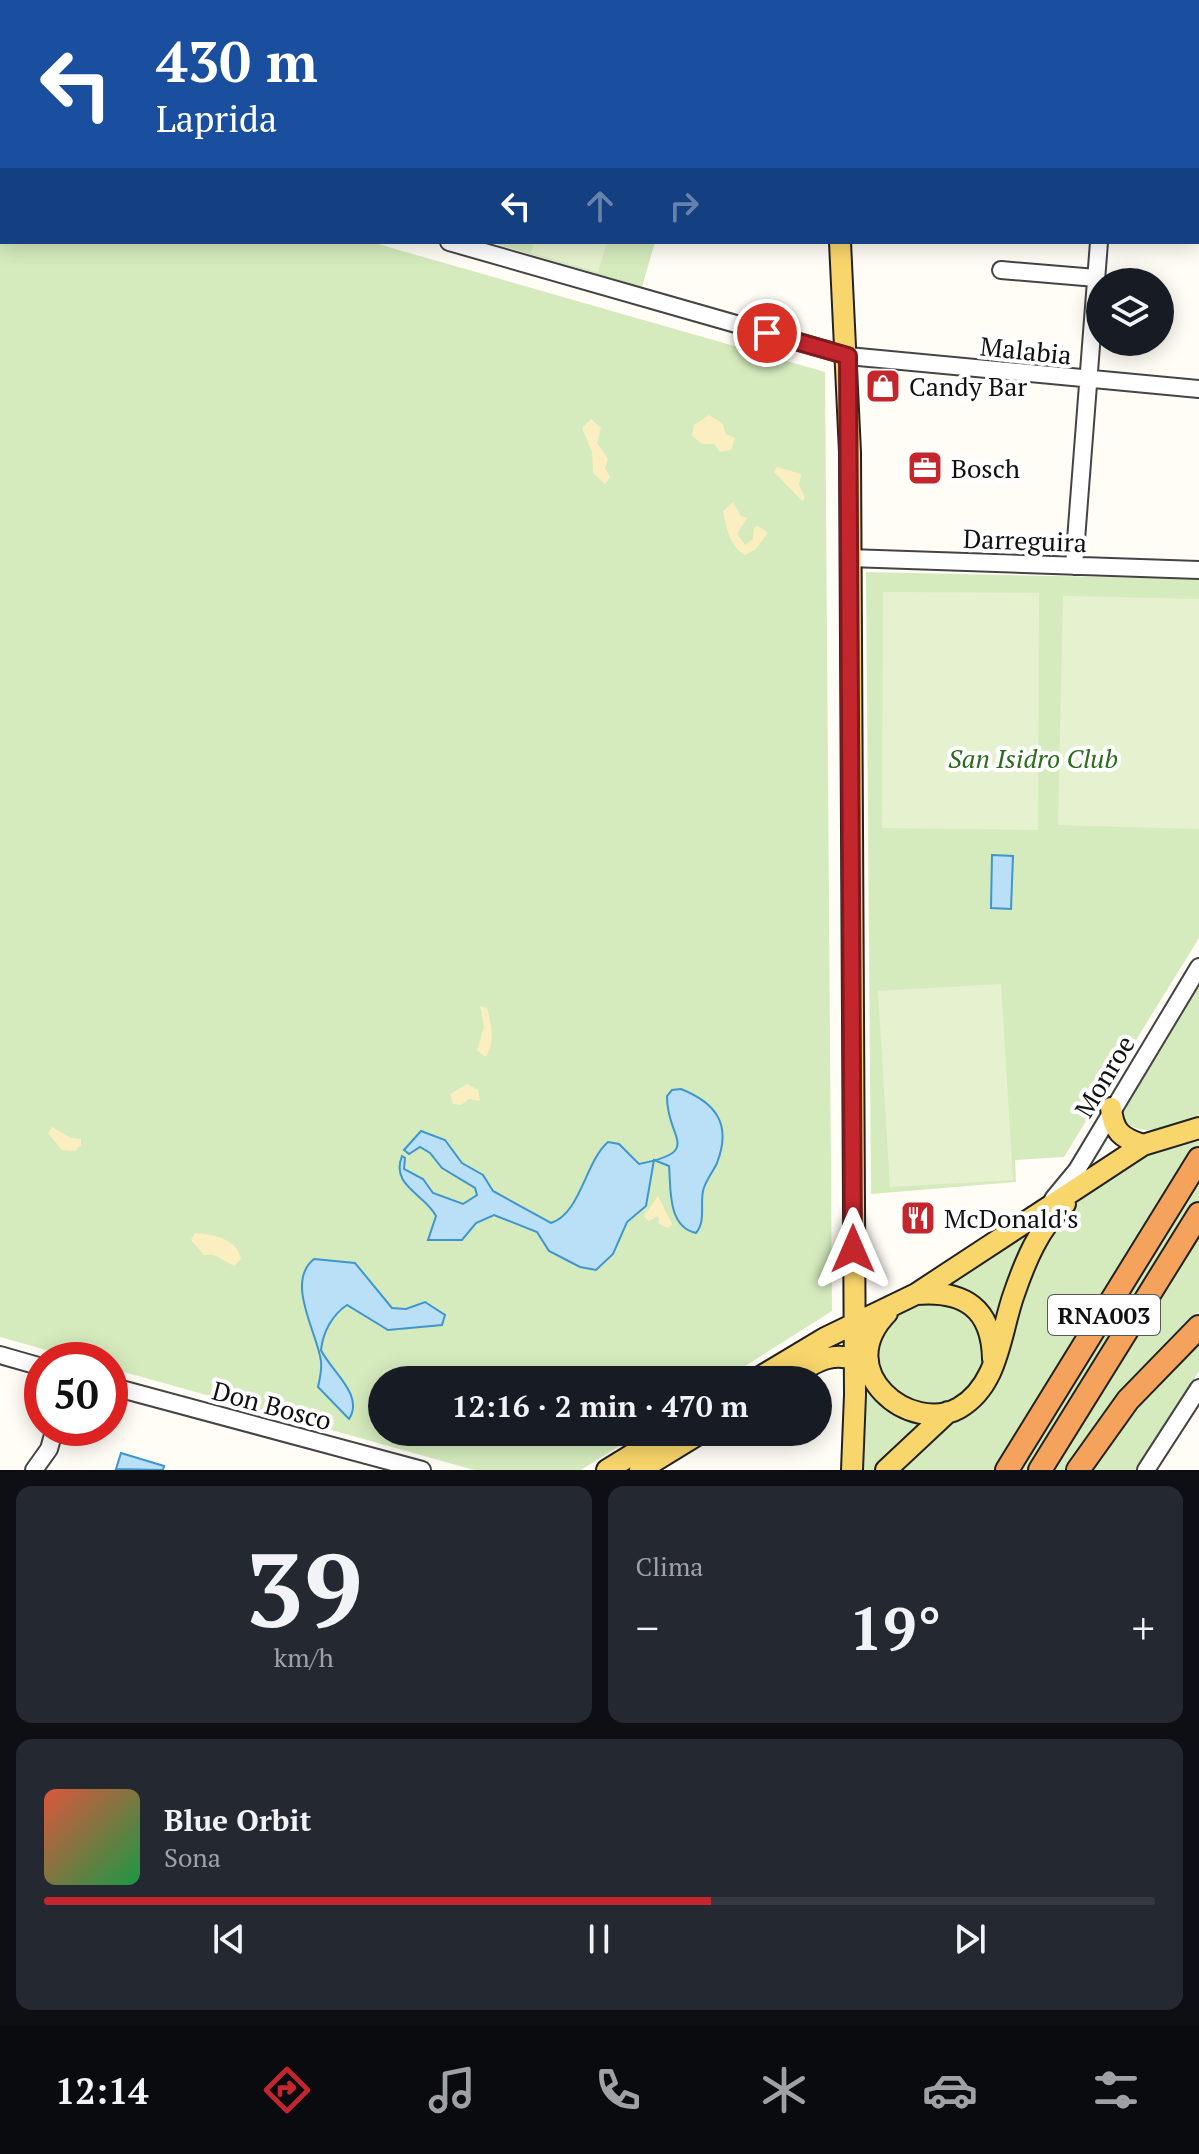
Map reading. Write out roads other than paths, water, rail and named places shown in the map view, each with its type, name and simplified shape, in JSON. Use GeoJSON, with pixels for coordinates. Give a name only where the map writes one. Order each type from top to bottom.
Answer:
{"type":"FeatureCollection","features":[{"type":"Feature","properties":{"kind":"highway","name":"RNA003"},"geometry":{"type":"LineString","coordinates":[[1007,1470],[1199,1159]]}},
{"type":"Feature","properties":{"kind":"highway","name":"RNA003"},"geometry":{"type":"LineString","coordinates":[[1040,1470],[1199,1214]]}},
{"type":"Feature","properties":{"kind":"highway"},"geometry":{"type":"LineString","coordinates":[[1078,1470],[1128,1400],[1199,1327]]}},
{"type":"Feature","properties":{"kind":"main road"},"geometry":{"type":"LineString","coordinates":[[840,244],[848,356],[854,1325],[862,1358],[880,1389],[899,1404],[924,1412],[948,1412]]}},
{"type":"Feature","properties":{"kind":"main road"},"geometry":{"type":"LineString","coordinates":[[1111,1108],[1118,1133],[1143,1145]]}},
{"type":"Feature","properties":{"kind":"main road"},"geometry":{"type":"LineString","coordinates":[[780,1366],[916,1294],[1143,1145],[1199,1128]]}},
{"type":"Feature","properties":{"kind":"main road"},"geometry":{"type":"LineString","coordinates":[[886,1470],[948,1412],[976,1395],[993,1363],[1029,1256],[1053,1217],[1089,1182]]}},
{"type":"Feature","properties":{"kind":"main road"},"geometry":{"type":"LineString","coordinates":[[916,1294],[951,1294],[973,1306],[985,1319],[993,1363]]}},
{"type":"Feature","properties":{"kind":"main road"},"geometry":{"type":"LineString","coordinates":[[852,1470],[855,1395],[862,1358],[876,1325],[895,1306]]}},
{"type":"Feature","properties":{"kind":"main road"},"geometry":{"type":"LineString","coordinates":[[809,1366],[826,1356],[862,1358]]}},
{"type":"Feature","properties":{"kind":"main road"},"geometry":{"type":"LineString","coordinates":[[607,1470],[646,1446]]}},
{"type":"Feature","properties":{"kind":"main road"},"geometry":{"type":"LineString","coordinates":[[640,1470],[679,1446]]}},
{"type":"Feature","properties":{"kind":"street","name":"Malabia"},"geometry":{"type":"LineString","coordinates":[[456,244],[848,356],[1199,389]]}},
{"type":"Feature","properties":{"kind":"street"},"geometry":{"type":"LineString","coordinates":[[1097,268],[1099,244]]}},
{"type":"Feature","properties":{"kind":"street"},"geometry":{"type":"LineString","coordinates":[[1001,270],[1086,277]]}},
{"type":"Feature","properties":{"kind":"street"},"geometry":{"type":"LineString","coordinates":[[1074,566],[1091,356]]}},
{"type":"Feature","properties":{"kind":"street","name":"Darreguira"},"geometry":{"type":"LineString","coordinates":[[849,558],[1199,570]]}},
{"type":"Feature","properties":{"kind":"street","name":"Monroe"},"geometry":{"type":"LineString","coordinates":[[1046,1207],[1077,1170],[1111,1108],[1199,967]]}},
{"type":"Feature","properties":{"kind":"street"},"geometry":{"type":"LineString","coordinates":[[0,1355],[24,1362]]}},
{"type":"Feature","properties":{"kind":"street"},"geometry":{"type":"LineString","coordinates":[[1151,1468],[1199,1388]]}},
{"type":"Feature","properties":{"kind":"street","name":"Don Bosco"},"geometry":{"type":"LineString","coordinates":[[128,1391],[422,1470]]}},
{"type":"Feature","properties":{"kind":"street"},"geometry":{"type":"LineString","coordinates":[[34,1470],[50,1446]]}},
{"type":"Feature","properties":{"kind":"water"},"geometry":{"type":"Polygon","coordinates":[[[992,855],[1013,856],[1011,909],[991,908],[992,855]]]}},
{"type":"Feature","properties":{"kind":"water"},"geometry":{"type":"Polygon","coordinates":[[[681,1089],[712,1108],[718,1117],[723,1137],[717,1163],[704,1187],[702,1218],[696,1233],[680,1223],[675,1215],[669,1166],[655,1160],[677,1148],[668,1111],[667,1096],[672,1090],[681,1089]]]}},
{"type":"Feature","properties":{"kind":"water"},"geometry":{"type":"Polygon","coordinates":[[[421,1131],[445,1140],[462,1163],[483,1175],[493,1191],[551,1223],[569,1209],[608,1142],[619,1144],[639,1164],[654,1160],[646,1206],[627,1222],[613,1254],[596,1270],[580,1267],[549,1251],[537,1232],[494,1215],[476,1223],[462,1240],[428,1240],[436,1216],[410,1189],[401,1175],[400,1166],[402,1156],[405,1158],[404,1169],[423,1179],[433,1193],[463,1204],[477,1195],[475,1188],[442,1168],[430,1153],[420,1147],[409,1154],[404,1150],[421,1131]]]}},
{"type":"Feature","properties":{"kind":"water"},"geometry":{"type":"Polygon","coordinates":[[[314,1259],[355,1263],[392,1308],[406,1309],[425,1302],[445,1315],[442,1325],[388,1330],[347,1305],[337,1314],[326,1330],[321,1350],[350,1392],[353,1410],[349,1419],[318,1387],[321,1361],[302,1294],[306,1269],[314,1259]]]}},
{"type":"Feature","properties":{"kind":"water"},"geometry":{"type":"Polygon","coordinates":[[[121,1453],[164,1466],[163,1470],[116,1469],[121,1453]]]}},
{"type":"Feature","properties":{"kind":"place","name":"Candy Bar"},"geometry":{"type":"Point","coordinates":[883,386]}},
{"type":"Feature","properties":{"kind":"place","name":"Bosch"},"geometry":{"type":"Point","coordinates":[925,468]}},
{"type":"Feature","properties":{"kind":"place","name":"McDonald's"},"geometry":{"type":"Point","coordinates":[918,1218]}},
{"type":"Feature","properties":{"kind":"park label","name":"San Isidro Club"},"geometry":{"type":"Point","coordinates":[1033,758]}}]}
